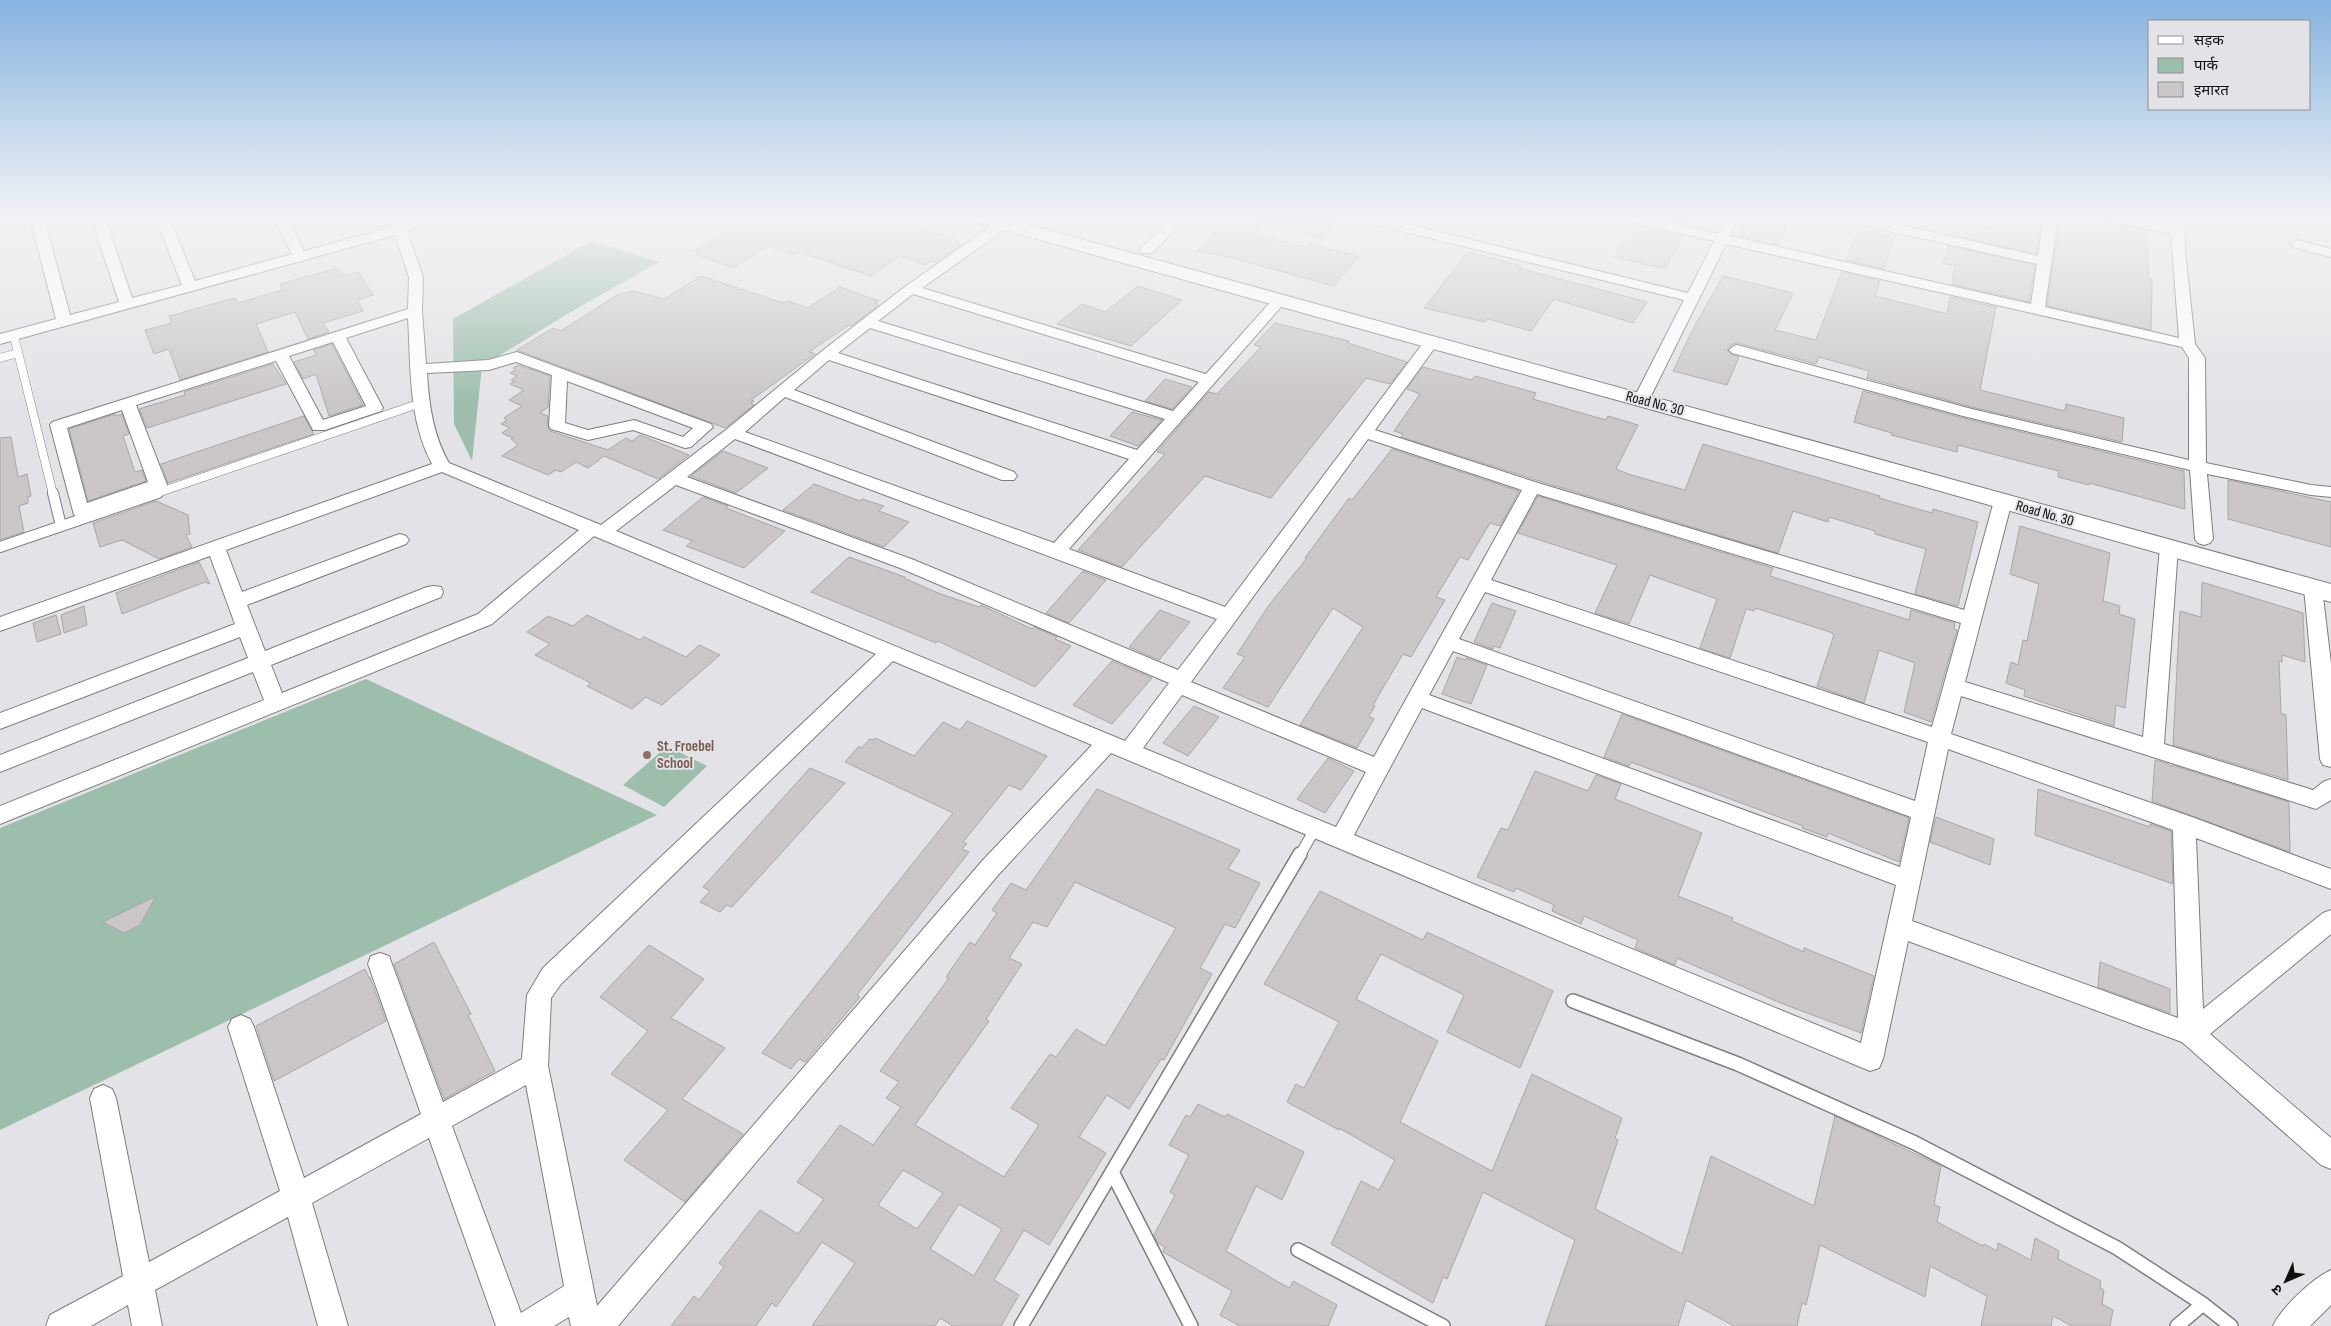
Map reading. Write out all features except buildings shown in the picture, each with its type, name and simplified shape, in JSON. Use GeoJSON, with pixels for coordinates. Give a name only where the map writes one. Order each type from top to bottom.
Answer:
{"type":"FeatureCollection","features":[{"type":"Feature","properties":{"kind":"street"},"geometry":{"type":"LineString","coordinates":[[53,279],[64,322]]}},
{"type":"Feature","properties":{"kind":"street"},"geometry":{"type":"LineString","coordinates":[[118,279],[127,305]]}},
{"type":"Feature","properties":{"kind":"street"},"geometry":{"type":"LineString","coordinates":[[187,279],[190,287]]}},
{"type":"Feature","properties":{"kind":"street"},"geometry":{"type":"LineString","coordinates":[[7,337],[220,279]]}},
{"type":"Feature","properties":{"kind":"street"},"geometry":{"type":"LineString","coordinates":[[416,279],[415,311],[421,403],[430,444],[442,466],[1870,1059],[1940,737],[2003,501]]}},
{"type":"Feature","properties":{"kind":"street"},"geometry":{"type":"LineString","coordinates":[[0,815],[275,702],[485,619],[597,530],[674,478],[732,433],[827,354],[925,279]]}},
{"type":"Feature","properties":{"kind":"street","name":"Road No. 30"},"geometry":{"type":"LineString","coordinates":[[1203,279],[1431,342],[1644,393],[2204,539],[2325,585]]}},
{"type":"Feature","properties":{"kind":"street","name":"Road No. 30"},"geometry":{"type":"LineString","coordinates":[[1247,279],[1644,393],[2003,501],[2169,547],[2325,585]]}},
{"type":"Feature","properties":{"kind":"street"},"geometry":{"type":"LineString","coordinates":[[1620,279],[1692,298]]}},
{"type":"Feature","properties":{"kind":"street"},"geometry":{"type":"LineString","coordinates":[[1644,393],[1702,279]]}},
{"type":"Feature","properties":{"kind":"street"},"geometry":{"type":"LineString","coordinates":[[1899,279],[2187,344]]}},
{"type":"Feature","properties":{"kind":"street"},"geometry":{"type":"LineString","coordinates":[[2037,310],[2041,279]]}},
{"type":"Feature","properties":{"kind":"street"},"geometry":{"type":"LineString","coordinates":[[2182,279],[2187,344],[2197,358],[2198,467],[2204,539]]}},
{"type":"Feature","properties":{"kind":"street"},"geometry":{"type":"LineString","coordinates":[[911,289],[1209,380]]}},
{"type":"Feature","properties":{"kind":"street"},"geometry":{"type":"LineString","coordinates":[[1057,551],[1280,300]]}},
{"type":"Feature","properties":{"kind":"street"},"geometry":{"type":"LineString","coordinates":[[127,403],[158,485],[80,511],[58,425],[415,311]]}},
{"type":"Feature","properties":{"kind":"street"},"geometry":{"type":"LineString","coordinates":[[868,323],[1176,417]]}},
{"type":"Feature","properties":{"kind":"street"},"geometry":{"type":"LineString","coordinates":[[280,354],[319,427],[375,408],[337,336]]}},
{"type":"Feature","properties":{"kind":"street"},"geometry":{"type":"LineString","coordinates":[[599,1326],[991,867],[1118,747],[1180,682],[1431,342]]}},
{"type":"Feature","properties":{"kind":"street"},"geometry":{"type":"LineString","coordinates":[[1737,350],[1960,410],[2198,467],[2311,490],[2331,492]]}},
{"type":"Feature","properties":{"kind":"street"},"geometry":{"type":"LineString","coordinates":[[827,354],[1140,457]]}},
{"type":"Feature","properties":{"kind":"street"},"geometry":{"type":"LineString","coordinates":[[420,369],[489,365],[517,357],[560,373],[669,414],[705,427],[685,443],[634,425],[588,435],[557,426],[560,373]]}},
{"type":"Feature","properties":{"kind":"street"},"geometry":{"type":"LineString","coordinates":[[783,391],[1008,476]]}},
{"type":"Feature","properties":{"kind":"street"},"geometry":{"type":"LineString","coordinates":[[1363,432],[1532,487],[1972,619]]}},
{"type":"Feature","properties":{"kind":"street"},"geometry":{"type":"LineString","coordinates":[[732,433],[1057,551],[1229,616]]}},
{"type":"Feature","properties":{"kind":"street"},"geometry":{"type":"LineString","coordinates":[[0,624],[442,466]]}},
{"type":"Feature","properties":{"kind":"street"},"geometry":{"type":"LineString","coordinates":[[674,478],[907,564],[1379,768]]}},
{"type":"Feature","properties":{"kind":"street"},"geometry":{"type":"LineString","coordinates":[[1340,840],[1532,487]]}},
{"type":"Feature","properties":{"kind":"street"},"geometry":{"type":"LineString","coordinates":[[236,602],[400,540]]}},
{"type":"Feature","properties":{"kind":"street"},"geometry":{"type":"LineString","coordinates":[[214,546],[275,702]]}},
{"type":"Feature","properties":{"kind":"street"},"geometry":{"type":"LineString","coordinates":[[2153,748],[2169,547]]}},
{"type":"Feature","properties":{"kind":"street"},"geometry":{"type":"LineString","coordinates":[[1479,583],[1940,737],[2184,823],[2331,879]]}},
{"type":"Feature","properties":{"kind":"street"},"geometry":{"type":"LineString","coordinates":[[2325,585],[2331,759]]}},
{"type":"Feature","properties":{"kind":"street"},"geometry":{"type":"LineString","coordinates":[[0,764],[434,592]]}},
{"type":"Feature","properties":{"kind":"street"},"geometry":{"type":"LineString","coordinates":[[0,721],[246,627]]}},
{"type":"Feature","properties":{"kind":"street"},"geometry":{"type":"LineString","coordinates":[[1448,642],[1924,813]]}},
{"type":"Feature","properties":{"kind":"street"},"geometry":{"type":"LineString","coordinates":[[586,1326],[535,1066],[538,995],[552,976],[890,652]]}},
{"type":"Feature","properties":{"kind":"street"},"geometry":{"type":"LineString","coordinates":[[1954,686],[2316,800],[2331,788]]}},
{"type":"Feature","properties":{"kind":"street"},"geometry":{"type":"LineString","coordinates":[[1417,698],[1909,880]]}},
{"type":"Feature","properties":{"kind":"street"},"geometry":{"type":"LineString","coordinates":[[2184,823],[2191,1034]]}},
{"type":"Feature","properties":{"kind":"street"},"geometry":{"type":"LineString","coordinates":[[2191,1034],[2331,920]]}},
{"type":"Feature","properties":{"kind":"street"},"geometry":{"type":"LineString","coordinates":[[1899,927],[2191,1034],[2331,1156]]}},
{"type":"Feature","properties":{"kind":"street"},"geometry":{"type":"LineString","coordinates":[[380,964],[511,1326]]}},
{"type":"Feature","properties":{"kind":"street"},"geometry":{"type":"LineString","coordinates":[[241,1027],[296,1197],[333,1326]]}},
{"type":"Feature","properties":{"kind":"street"},"geometry":{"type":"LineString","coordinates":[[62,1326],[535,1066]]}},
{"type":"Feature","properties":{"kind":"street"},"geometry":{"type":"LineString","coordinates":[[103,1098],[147,1326]]}},
{"type":"Feature","properties":{"kind":"street"},"geometry":{"type":"LineString","coordinates":[[2288,1326],[2331,1285]]}},
{"type":"Feature","properties":{"kind":"street"},"geometry":{"type":"LineString","coordinates":[[527,1326],[580,1293]]}},
{"type":"Feature","properties":{"kind":"lane"},"geometry":{"type":"LineString","coordinates":[[7,337],[18,353],[61,526]]}},
{"type":"Feature","properties":{"kind":"lane"},"geometry":{"type":"LineString","coordinates":[[0,358],[18,353]]}},
{"type":"Feature","properties":{"kind":"lane"},"geometry":{"type":"LineString","coordinates":[[0,547],[421,403]]}},
{"type":"Feature","properties":{"kind":"lane"},"geometry":{"type":"LineString","coordinates":[[1021,1326],[1316,829]]}},
{"type":"Feature","properties":{"kind":"lane"},"geometry":{"type":"LineString","coordinates":[[1573,1001],[1738,1064],[1915,1143],[2117,1248],[2203,1304],[2231,1326]]}},
{"type":"Feature","properties":{"kind":"lane"},"geometry":{"type":"LineString","coordinates":[[1112,1172],[1190,1326]]}},
{"type":"Feature","properties":{"kind":"lane"},"geometry":{"type":"LineString","coordinates":[[1298,1250],[1443,1326]]}},
{"type":"Feature","properties":{"kind":"lane"},"geometry":{"type":"LineString","coordinates":[[2177,1326],[2203,1304]]}},
{"type":"Feature","properties":{"kind":"green space"},"geometry":{"type":"Polygon","coordinates":[[[524,279],[629,279],[482,366],[472,461],[454,424],[453,319],[524,279]]]}},
{"type":"Feature","properties":{"kind":"green space"},"geometry":{"type":"Polygon","coordinates":[[[366,679],[657,815],[0,1130],[0,828],[366,679]]]}},
{"type":"Feature","properties":{"kind":"green space"},"geometry":{"type":"Polygon","coordinates":[[[667,746],[707,766],[664,807],[623,785],[667,746]]]}},
{"type":"Feature","properties":{"kind":"place","name":"St. Froebel School"},"geometry":{"type":"Point","coordinates":[647,755]}}]}
